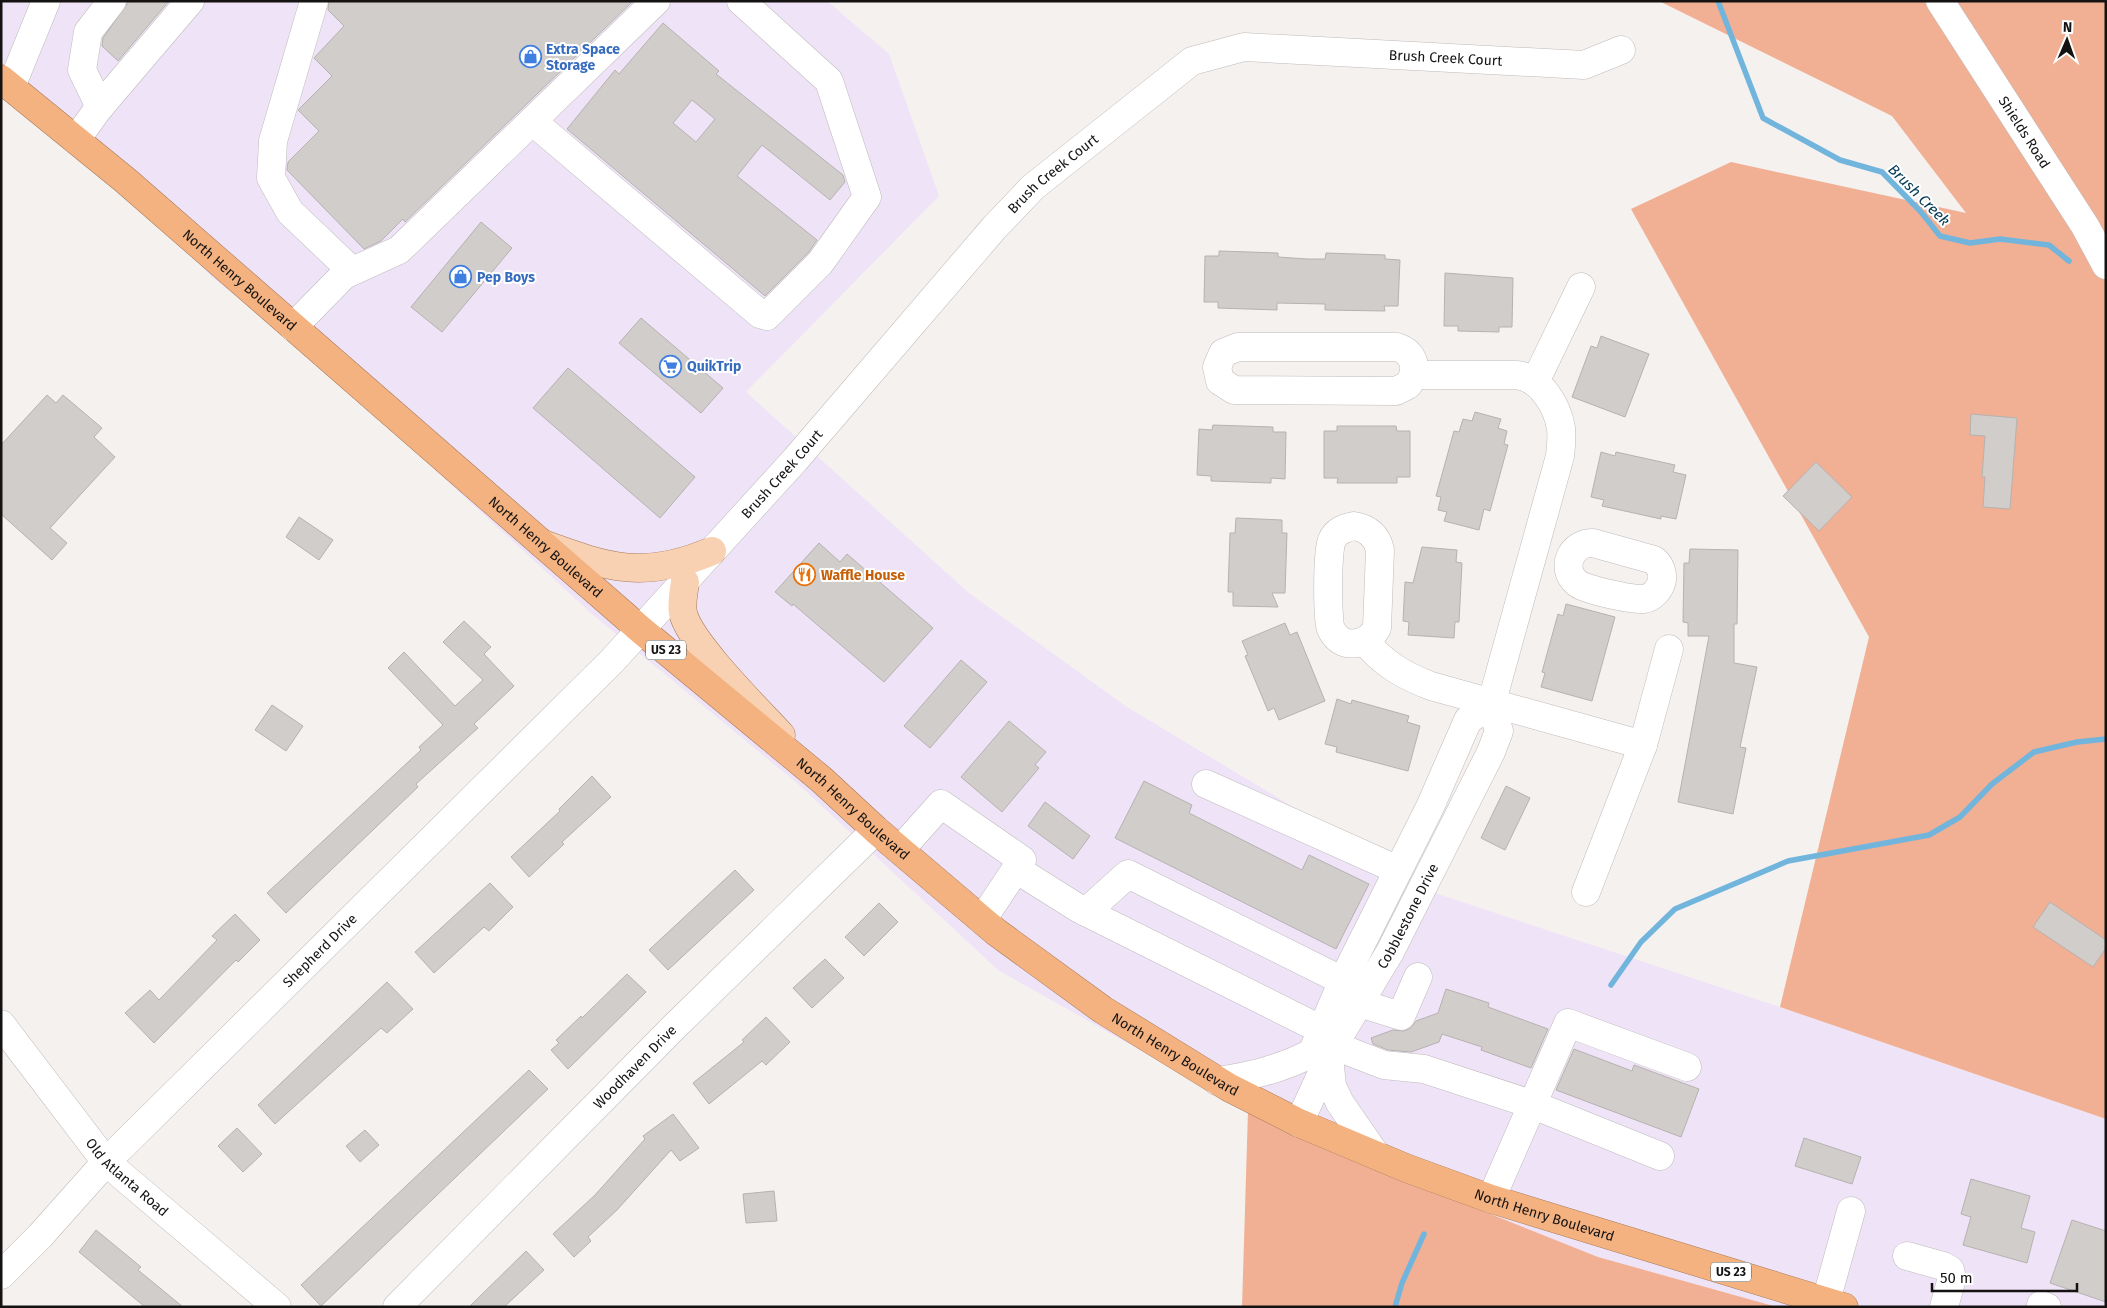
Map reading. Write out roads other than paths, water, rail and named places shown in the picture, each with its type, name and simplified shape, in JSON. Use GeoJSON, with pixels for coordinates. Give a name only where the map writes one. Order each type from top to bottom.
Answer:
{"type":"FeatureCollection","features":[{"type":"Feature","properties":{"kind":"highway","name":"North Henry Boulevard"},"geometry":{"type":"LineString","coordinates":[[6,83],[125,180],[641,630],[822,780],[876,830],[982,920],[1102,1010],[1218,1081],[1291,1119],[1376,1155],[1491,1199],[1835,1304]]}},
{"type":"Feature","properties":{"kind":"main road"},"geometry":{"type":"LineString","coordinates":[[543,544],[596,563],[631,569],[658,567],[687,561],[712,551]]}},
{"type":"Feature","properties":{"kind":"main road"},"geometry":{"type":"LineString","coordinates":[[685,582],[683,613],[693,632],[712,659],[822,780]]}},
{"type":"Feature","properties":{"kind":"street"},"geometry":{"type":"LineString","coordinates":[[100,107],[82,70],[88,32],[112,1]]}},
{"type":"Feature","properties":{"kind":"street"},"geometry":{"type":"LineString","coordinates":[[76,140],[100,107],[190,1]]}},
{"type":"Feature","properties":{"kind":"street"},"geometry":{"type":"LineString","coordinates":[[314,1],[273,141],[272,178],[290,212],[352,271]]}},
{"type":"Feature","properties":{"kind":"street"},"geometry":{"type":"LineString","coordinates":[[293,327],[344,275],[399,250],[656,1]]}},
{"type":"Feature","properties":{"kind":"street"},"geometry":{"type":"LineString","coordinates":[[532,121],[760,314],[767,316],[820,264],[867,197],[829,82],[741,1]]}},
{"type":"Feature","properties":{"kind":"street","name":"Shields Road"},"geometry":{"type":"LineString","coordinates":[[1940,1],[2084,226],[2106,264]]}},
{"type":"Feature","properties":{"kind":"street"},"geometry":{"type":"LineString","coordinates":[[6,83],[40,5]]}},
{"type":"Feature","properties":{"kind":"street","name":"Brush Creek Court"},"geometry":{"type":"LineString","coordinates":[[641,630],[795,460],[994,228],[1033,187],[1192,61],[1244,47],[1584,65],[1621,50]]}},
{"type":"Feature","properties":{"kind":"street"},"geometry":{"type":"LineString","coordinates":[[1535,382],[1581,287]]}},
{"type":"Feature","properties":{"kind":"street"},"geometry":{"type":"LineString","coordinates":[[1295,391],[1296,347]]}},
{"type":"Feature","properties":{"kind":"street"},"geometry":{"type":"LineString","coordinates":[[1397,347],[1408,352],[1412,357],[1414,375],[1408,385],[1396,391],[1232,390],[1220,381],[1217,370],[1222,356],[1234,348],[1397,347]]}},
{"type":"Feature","properties":{"kind":"street"},"geometry":{"type":"LineString","coordinates":[[1414,375],[1516,374],[1535,382],[1553,406],[1560,422],[1560,456],[1492,704]]}},
{"type":"Feature","properties":{"kind":"street"},"geometry":{"type":"LineString","coordinates":[[1533,554],[1569,562]]}},
{"type":"Feature","properties":{"kind":"street","name":"Shepherd Drive"},"geometry":{"type":"LineString","coordinates":[[1,1275],[40,1236],[106,1162],[641,630]]}},
{"type":"Feature","properties":{"kind":"street"},"geometry":{"type":"LineString","coordinates":[[1365,641],[1383,660],[1404,675],[1431,686],[1644,745]]}},
{"type":"Feature","properties":{"kind":"street"},"geometry":{"type":"LineString","coordinates":[[1586,892],[1644,745],[1669,649]]}},
{"type":"Feature","properties":{"kind":"street","name":"Cobblestone Drive"},"geometry":{"type":"LineString","coordinates":[[1291,1119],[1327,1045],[1359,1003],[1390,952],[1491,752],[1499,730],[1492,704],[1468,720],[1430,807],[1343,981],[1327,1045]]}},
{"type":"Feature","properties":{"kind":"street"},"geometry":{"type":"LineString","coordinates":[[1206,784],[1398,870]]}},
{"type":"Feature","properties":{"kind":"street"},"geometry":{"type":"LineString","coordinates":[[900,850],[941,804],[1022,860],[982,920]]}},
{"type":"Feature","properties":{"kind":"street","name":"Woodhaven Drive"},"geometry":{"type":"LineString","coordinates":[[396,1307],[674,1027],[876,830]]}},
{"type":"Feature","properties":{"kind":"street"},"geometry":{"type":"LineString","coordinates":[[1016,869],[1086,912],[1327,1045],[1384,1065],[1424,1069],[1531,1104],[1660,1156]]}},
{"type":"Feature","properties":{"kind":"street"},"geometry":{"type":"LineString","coordinates":[[1086,912],[1128,874],[1343,981]]}},
{"type":"Feature","properties":{"kind":"street"},"geometry":{"type":"LineString","coordinates":[[1359,1003],[1401,1016],[1418,977]]}},
{"type":"Feature","properties":{"kind":"street"},"geometry":{"type":"LineString","coordinates":[[1491,1199],[1568,1023],[1687,1067]]}},
{"type":"Feature","properties":{"kind":"street","name":"Old Atlanta Road"},"geometry":{"type":"LineString","coordinates":[[1,1024],[106,1162],[276,1307]]}},
{"type":"Feature","properties":{"kind":"street"},"geometry":{"type":"LineString","coordinates":[[1218,1081],[1286,1066],[1327,1045]]}},
{"type":"Feature","properties":{"kind":"street"},"geometry":{"type":"LineString","coordinates":[[1327,1045],[1332,1086],[1340,1103],[1376,1155]]}},
{"type":"Feature","properties":{"kind":"street"},"geometry":{"type":"LineString","coordinates":[[1835,1304],[1851,1211]]}},
{"type":"Feature","properties":{"kind":"street"},"geometry":{"type":"LineString","coordinates":[[1907,1256],[1943,1266],[1950,1270],[1952,1278],[1944,1307]]}},
{"type":"Feature","properties":{"kind":"waterway","name":"Brush Creek"},"geometry":{"type":"LineString","coordinates":[[1718,1],[1763,118],[1840,160],[1882,172],[1921,212],[1940,236],[1970,243],[2000,239],[2049,245],[2069,261]]}},
{"type":"Feature","properties":{"kind":"waterway"},"geometry":{"type":"LineString","coordinates":[[1611,985],[1641,942],[1675,909],[1788,861],[1929,835],[1960,817],[1992,784],[2034,752],[2077,742],[2106,739]]}},
{"type":"Feature","properties":{"kind":"waterway"},"geometry":{"type":"LineString","coordinates":[[1395,1307],[1402,1283],[1424,1234]]}},
{"type":"Feature","properties":{"kind":"place","name":"Extra Space Storage"},"geometry":{"type":"Point","coordinates":[530,57]}},
{"type":"Feature","properties":{"kind":"place","name":"Pep Boys"},"geometry":{"type":"Point","coordinates":[461,277]}},
{"type":"Feature","properties":{"kind":"place","name":"QuikTrip"},"geometry":{"type":"Point","coordinates":[671,366]}},
{"type":"Feature","properties":{"kind":"place","name":"Waffle House"},"geometry":{"type":"Point","coordinates":[805,575]}}]}
